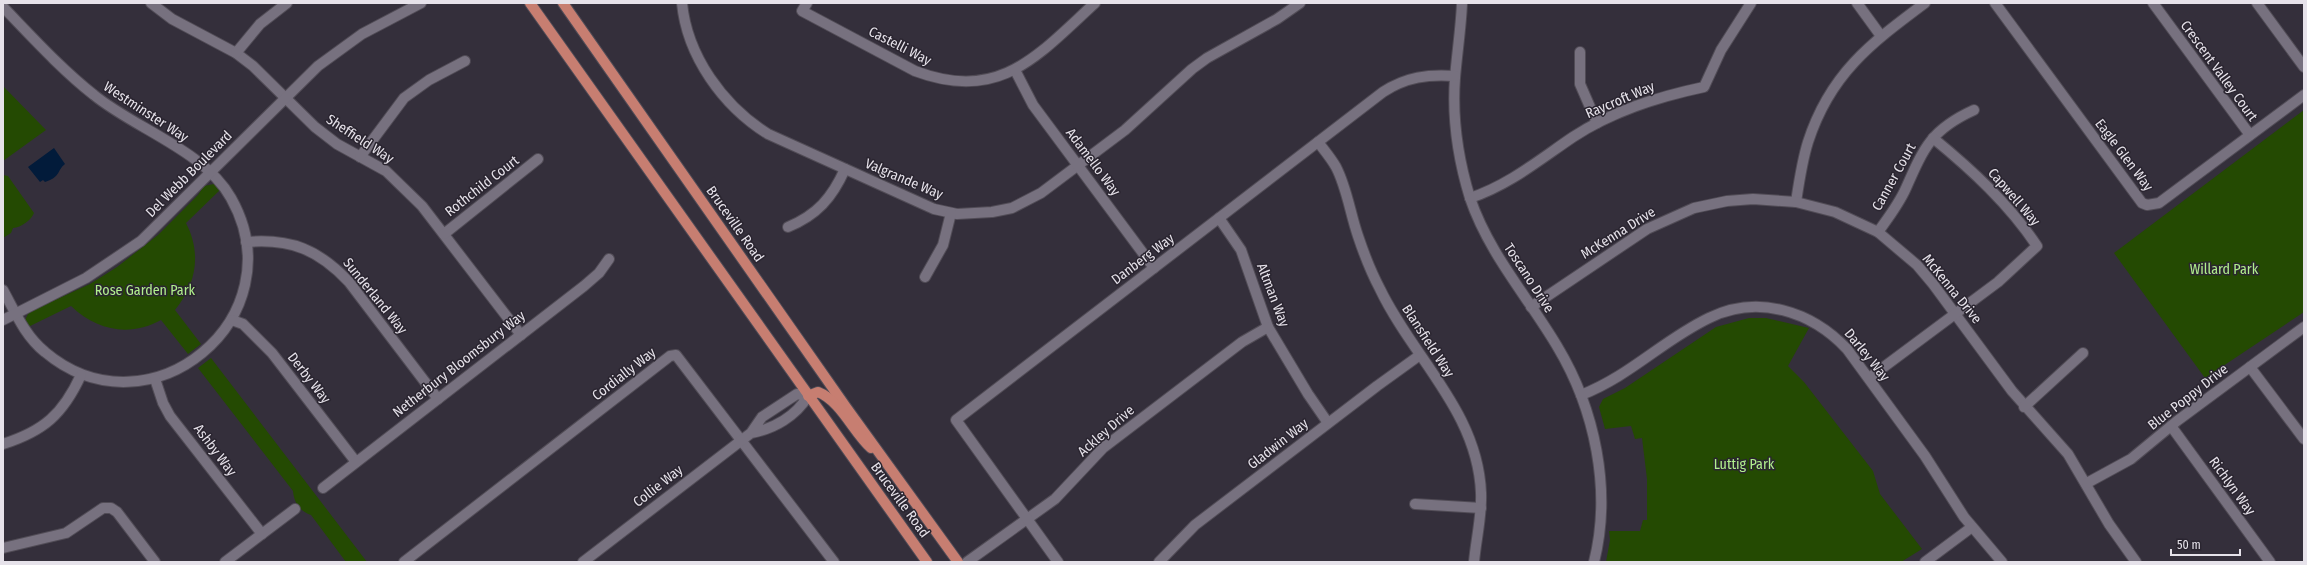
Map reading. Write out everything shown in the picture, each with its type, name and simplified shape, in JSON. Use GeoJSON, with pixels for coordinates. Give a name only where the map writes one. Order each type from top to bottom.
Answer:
{"type":"FeatureCollection","features":[{"type":"Feature","properties":{"kind":"main road","name":"Bruceville Road"},"geometry":{"type":"LineString","coordinates":[[530,3],[927,562]]}},
{"type":"Feature","properties":{"kind":"main road","name":"Bruceville Road"},"geometry":{"type":"LineString","coordinates":[[563,3],[846,407],[958,562]]}},
{"type":"Feature","properties":{"kind":"main road","name":"Bruceville Road"},"geometry":{"type":"LineString","coordinates":[[808,396],[818,392],[829,396],[860,438],[885,460]]}},
{"type":"Feature","properties":{"kind":"street","name":"Sheffield Way"},"geometry":{"type":"LineString","coordinates":[[151,3],[172,19],[236,53],[286,97],[315,126],[337,144],[386,171],[422,206],[521,335]]}},
{"type":"Feature","properties":{"kind":"street"},"geometry":{"type":"LineString","coordinates":[[236,53],[260,24],[287,3]]}},
{"type":"Feature","properties":{"kind":"street","name":"Del Webb Boulevard"},"geometry":{"type":"LineString","coordinates":[[3,320],[86,278],[120,257],[147,236],[318,66],[378,25],[406,3]]}},
{"type":"Feature","properties":{"kind":"street","name":"Del Webb Boulevard"},"geometry":{"type":"LineString","coordinates":[[378,25],[421,3]]}},
{"type":"Feature","properties":{"kind":"street","name":"Valgrande Way"},"geometry":{"type":"LineString","coordinates":[[682,3],[684,23],[698,58],[726,99],[739,113],[768,134],[918,203],[951,213],[975,214],[1012,208],[1041,193],[1125,130],[1192,69],[1283,16],[1300,3]]}},
{"type":"Feature","properties":{"kind":"street","name":"Castelli Way"},"geometry":{"type":"LineString","coordinates":[[807,3],[802,11],[915,71],[950,81],[980,81],[1015,70],[1039,55],[1095,3]]}},
{"type":"Feature","properties":{"kind":"street","name":"Toscano Drive"},"geometry":{"type":"LineString","coordinates":[[1462,3],[1455,76],[1457,138],[1470,198],[1489,241],[1558,347],[1581,395],[1595,440],[1600,480],[1600,509],[1594,562]]}},
{"type":"Feature","properties":{"kind":"street","name":"Raycroft Way"},"geometry":{"type":"LineString","coordinates":[[1470,198],[1504,184],[1597,123],[1654,99],[1704,87],[1720,50],[1751,3]]}},
{"type":"Feature","properties":{"kind":"street"},"geometry":{"type":"LineString","coordinates":[[1857,3],[1881,36]]}},
{"type":"Feature","properties":{"kind":"street"},"geometry":{"type":"LineString","coordinates":[[1796,202],[1807,144],[1827,98],[1856,58],[1881,36],[1925,3]]}},
{"type":"Feature","properties":{"kind":"street","name":"Eagle Glen Way"},"geometry":{"type":"LineString","coordinates":[[1995,3],[2142,203],[2147,205],[2159,203],[2304,95]]}},
{"type":"Feature","properties":{"kind":"street","name":"Crescent Valley Court"},"geometry":{"type":"LineString","coordinates":[[2153,3],[2250,135]]}},
{"type":"Feature","properties":{"kind":"street"},"geometry":{"type":"LineString","coordinates":[[2257,3],[2304,67]]}},
{"type":"Feature","properties":{"kind":"street","name":"Westminster Way"},"geometry":{"type":"LineString","coordinates":[[3,7],[37,43],[94,96],[165,140],[212,173],[231,197],[237,210],[246,242],[247,270],[244,289],[232,320],[216,341],[195,360],[174,372],[155,379],[121,382],[81,375],[45,352],[29,336],[3,290]]}},
{"type":"Feature","properties":{"kind":"street"},"geometry":{"type":"LineString","coordinates":[[1580,52],[1580,84],[1597,123]]}},
{"type":"Feature","properties":{"kind":"street"},"geometry":{"type":"LineString","coordinates":[[360,157],[404,98],[429,80],[465,61]]}},
{"type":"Feature","properties":{"kind":"street","name":"Adamello Way"},"geometry":{"type":"LineString","coordinates":[[1015,70],[1033,105],[1154,268]]}},
{"type":"Feature","properties":{"kind":"street","name":"Danberg Way"},"geometry":{"type":"LineString","coordinates":[[1026,518],[956,420],[1383,92],[1405,80],[1436,75],[1455,76]]}},
{"type":"Feature","properties":{"kind":"street","name":"Canner Court"},"geometry":{"type":"LineString","coordinates":[[1878,232],[1901,198],[1922,152],[1933,138],[1959,117],[1974,110]]}},
{"type":"Feature","properties":{"kind":"street","name":"Capwell Way"},"geometry":{"type":"LineString","coordinates":[[1869,378],[1998,282],[2037,246],[2026,230],[1989,187],[1933,138]]}},
{"type":"Feature","properties":{"kind":"street","name":"Blansfield Way"},"geometry":{"type":"LineString","coordinates":[[1318,142],[1335,165],[1342,180],[1357,236],[1380,290],[1465,426],[1479,470],[1481,508],[1474,562]]}},
{"type":"Feature","properties":{"kind":"street","name":"Rothchild Court"},"geometry":{"type":"LineString","coordinates":[[444,234],[538,159]]}},
{"type":"Feature","properties":{"kind":"street"},"geometry":{"type":"LineString","coordinates":[[788,228],[803,221],[824,204],[836,187],[845,169]]}},
{"type":"Feature","properties":{"kind":"street","name":"McKenna Drive"},"geometry":{"type":"LineString","coordinates":[[1531,307],[1632,238],[1670,217],[1694,208],[1728,201],[1753,199],[1796,202],[1835,212],[1878,232],[1917,265],[2024,407],[2058,441],[2086,484],[2109,524],[2136,562]]}},
{"type":"Feature","properties":{"kind":"street"},"geometry":{"type":"LineString","coordinates":[[924,277],[943,245],[951,213]]}},
{"type":"Feature","properties":{"kind":"street","name":"Altman Way"},"geometry":{"type":"LineString","coordinates":[[1220,218],[1241,250],[1268,327],[1308,394],[1328,423]]}},
{"type":"Feature","properties":{"kind":"street","name":"Sunderland Way"},"geometry":{"type":"LineString","coordinates":[[246,242],[289,243],[312,251],[334,266],[349,282],[438,398]]}},
{"type":"Feature","properties":{"kind":"street","name":"Netherbury Bloomsbury Way"},"geometry":{"type":"LineString","coordinates":[[323,488],[594,278],[609,259]]}},
{"type":"Feature","properties":{"kind":"street","name":"Darley Way"},"geometry":{"type":"LineString","coordinates":[[1581,395],[1618,379],[1709,318],[1744,308],[1762,307],[1786,310],[1820,325],[1847,349],[1925,456],[1950,499],[2002,562]]}},
{"type":"Feature","properties":{"kind":"street","name":"Derby Way"},"geometry":{"type":"LineString","coordinates":[[232,320],[243,324],[272,352],[356,462]]}},
{"type":"Feature","properties":{"kind":"street","name":"Ackley Drive"},"geometry":{"type":"LineString","coordinates":[[967,562],[1069,486],[1103,448],[1242,342],[1268,327]]}},
{"type":"Feature","properties":{"kind":"street","name":"Blue Poppy Drive"},"geometry":{"type":"LineString","coordinates":[[2086,484],[2132,459],[2171,426],[2304,327]]}},
{"type":"Feature","properties":{"kind":"street"},"geometry":{"type":"LineString","coordinates":[[2024,407],[2083,353]]}},
{"type":"Feature","properties":{"kind":"street","name":"Gladwin Way"},"geometry":{"type":"LineString","coordinates":[[1159,562],[1195,525],[1328,423],[1420,355]]}},
{"type":"Feature","properties":{"kind":"street","name":"Cordially Way"},"geometry":{"type":"LineString","coordinates":[[404,562],[670,356],[679,357],[834,562]]}},
{"type":"Feature","properties":{"kind":"street"},"geometry":{"type":"LineString","coordinates":[[2250,367],[2304,439]]}},
{"type":"Feature","properties":{"kind":"street"},"geometry":{"type":"LineString","coordinates":[[3,444],[22,438],[40,429],[56,416],[70,398],[81,375]]}},
{"type":"Feature","properties":{"kind":"street","name":"Ashby Way"},"geometry":{"type":"LineString","coordinates":[[155,379],[163,403],[170,416],[262,534]]}},
{"type":"Feature","properties":{"kind":"street","name":"Collie Way"},"geometry":{"type":"LineString","coordinates":[[582,562],[751,432],[762,418],[788,398],[796,394],[808,396],[801,407],[776,426],[763,431],[751,432]]}},
{"type":"Feature","properties":{"kind":"street","name":"Richlyn Way"},"geometry":{"type":"LineString","coordinates":[[2171,426],[2270,562]]}},
{"type":"Feature","properties":{"kind":"street"},"geometry":{"type":"LineString","coordinates":[[1415,504],[1481,508]]}},
{"type":"Feature","properties":{"kind":"street"},"geometry":{"type":"LineString","coordinates":[[3,548],[66,533],[103,508],[111,508],[118,512],[155,562]]}},
{"type":"Feature","properties":{"kind":"street"},"geometry":{"type":"LineString","coordinates":[[226,562],[295,509]]}},
{"type":"Feature","properties":{"kind":"street"},"geometry":{"type":"LineString","coordinates":[[1026,518],[1058,562]]}},
{"type":"Feature","properties":{"kind":"street"},"geometry":{"type":"LineString","coordinates":[[1925,562],[1972,527]]}},
{"type":"Feature","properties":{"kind":"street"},"geometry":{"type":"LineString","coordinates":[[594,554],[600,562]]}},
{"type":"Feature","properties":{"kind":"green space"},"geometry":{"type":"Polygon","coordinates":[[[3,86],[46,130],[3,161],[3,86]]]}},
{"type":"Feature","properties":{"kind":"green space","name":"Willard Park"},"geometry":{"type":"Polygon","coordinates":[[[2304,110],[2304,312],[2205,378],[2114,253],[2304,110]]]}},
{"type":"Feature","properties":{"kind":"green space"},"geometry":{"type":"Polygon","coordinates":[[[3,175],[8,176],[34,213],[26,223],[13,228],[11,233],[3,238],[3,175]]]}},
{"type":"Feature","properties":{"kind":"green space","name":"Rose Garden Park"},"geometry":{"type":"Polygon","coordinates":[[[214,184],[221,189],[186,223],[194,246],[194,268],[188,290],[175,310],[201,344],[188,354],[161,320],[138,328],[126,330],[114,329],[92,321],[71,306],[28,327],[25,320],[29,312],[90,284],[117,267],[158,235],[198,195],[204,186],[214,184]]]}},
{"type":"Feature","properties":{"kind":"green space","name":"Luttig Park"},"geometry":{"type":"Polygon","coordinates":[[[1749,318],[1766,318],[1809,328],[1788,366],[1804,382],[1873,471],[1880,494],[1922,549],[1901,562],[1606,562],[1610,540],[1609,531],[1640,531],[1643,520],[1647,520],[1647,479],[1642,438],[1635,439],[1631,426],[1605,429],[1599,407],[1603,399],[1625,388],[1716,327],[1749,318]]]}},
{"type":"Feature","properties":{"kind":"green space"},"geometry":{"type":"Polygon","coordinates":[[[211,358],[367,562],[346,562],[311,515],[298,506],[293,491],[198,368],[211,358]]]}},
{"type":"Feature","properties":{"kind":"water"},"geometry":{"type":"Polygon","coordinates":[[[54,148],[65,164],[54,178],[45,182],[43,180],[40,182],[28,167],[54,148]]]}}]}
